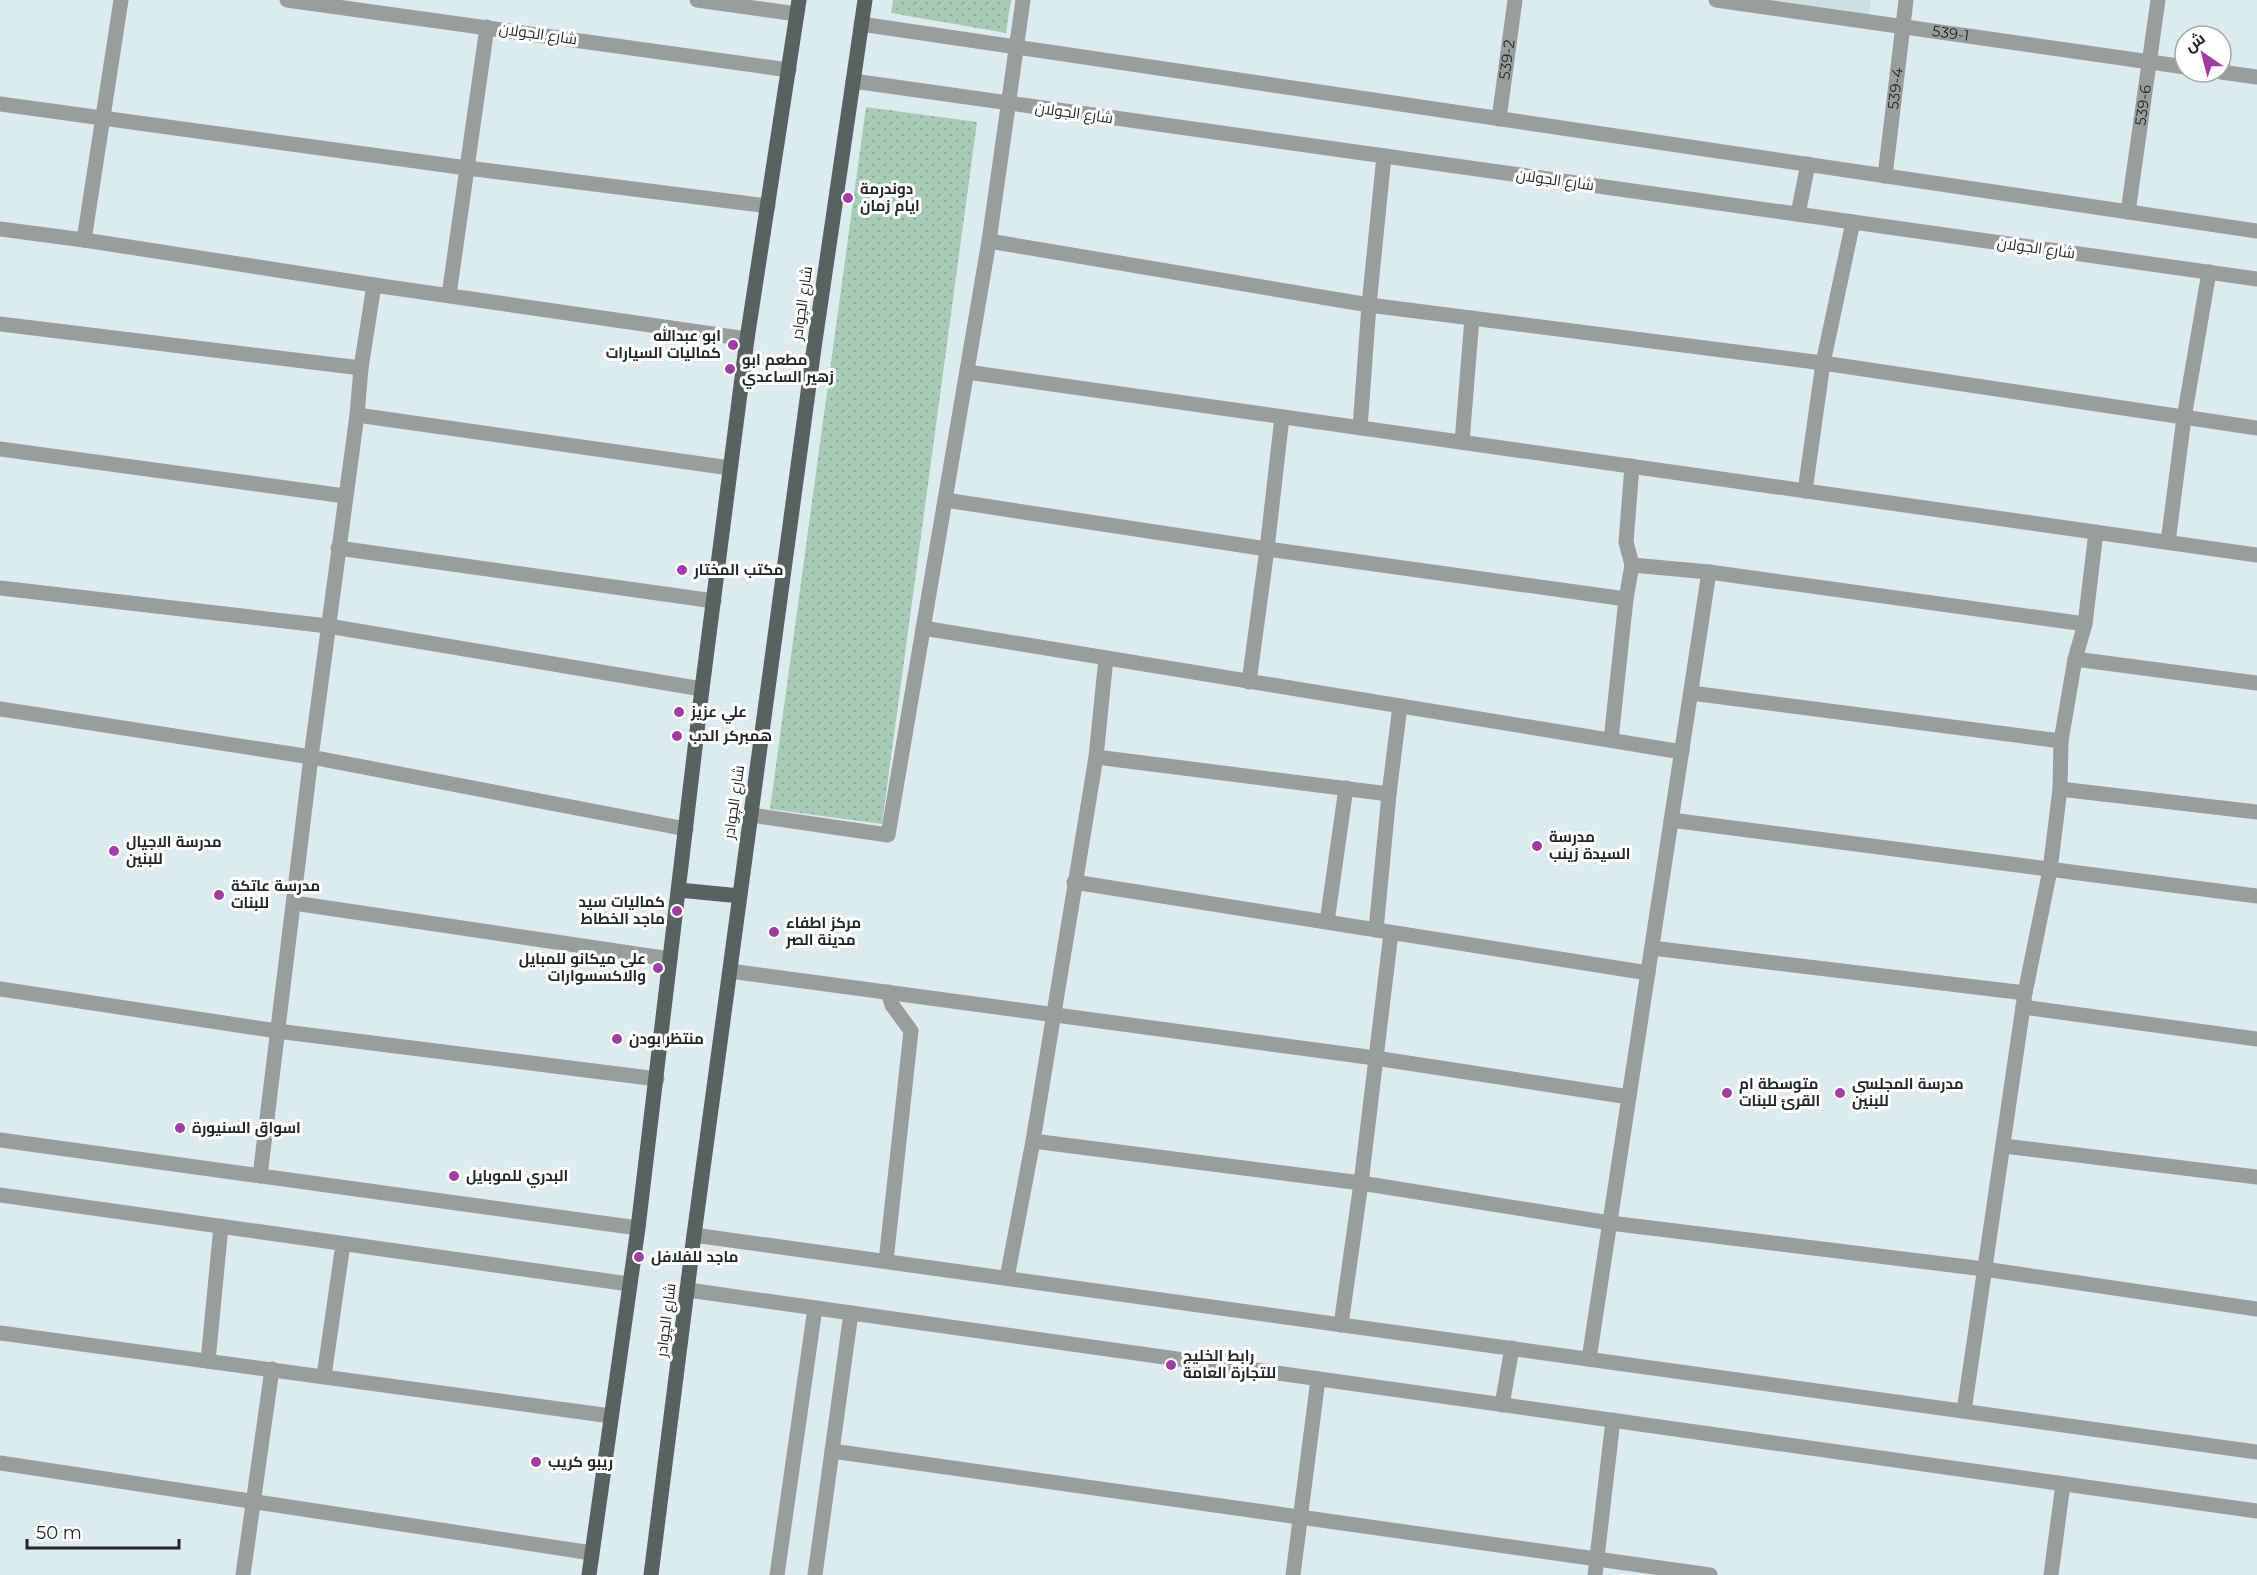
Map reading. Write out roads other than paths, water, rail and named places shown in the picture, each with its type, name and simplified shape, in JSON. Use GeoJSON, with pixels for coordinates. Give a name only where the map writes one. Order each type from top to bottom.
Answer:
{"type":"FeatureCollection","features":[{"type":"Feature","properties":{"kind":"main road","name":"شارع الچوادر"},"geometry":{"type":"LineString","coordinates":[[651,1575],[694,1235],[812,360],[865,0]]}},
{"type":"Feature","properties":{"kind":"main road"},"geometry":{"type":"LineString","coordinates":[[589,1575],[638,1228],[702,689],[747,339],[798,7]]}},
{"type":"Feature","properties":{"kind":"main road"},"geometry":{"type":"LineString","coordinates":[[679,890],[740,896]]}},
{"type":"Feature","properties":{"kind":"street"},"geometry":{"type":"LineString","coordinates":[[84,240],[121,0]]}},
{"type":"Feature","properties":{"kind":"street","name":"شارع الجولان"},"geometry":{"type":"LineString","coordinates":[[287,0],[789,70]]}},
{"type":"Feature","properties":{"kind":"street"},"geometry":{"type":"LineString","coordinates":[[697,0],[798,7]]}},
{"type":"Feature","properties":{"kind":"street"},"geometry":{"type":"LineString","coordinates":[[751,815],[888,835],[989,241],[1023,0]]}},
{"type":"Feature","properties":{"kind":"street","name":"539-2"},"geometry":{"type":"LineString","coordinates":[[1499,119],[1515,0]]}},
{"type":"Feature","properties":{"kind":"street","name":"539-1"},"geometry":{"type":"LineString","coordinates":[[1716,0],[2173,65]]}},
{"type":"Feature","properties":{"kind":"street","name":"539-4"},"geometry":{"type":"LineString","coordinates":[[1885,176],[1906,0]]}},
{"type":"Feature","properties":{"kind":"street","name":"539-6"},"geometry":{"type":"LineString","coordinates":[[2128,212],[2158,0]]}},
{"type":"Feature","properties":{"kind":"street"},"geometry":{"type":"LineString","coordinates":[[861,24],[2257,231]]}},
{"type":"Feature","properties":{"kind":"street"},"geometry":{"type":"LineString","coordinates":[[449,295],[487,27]]}},
{"type":"Feature","properties":{"kind":"street"},"geometry":{"type":"LineString","coordinates":[[2233,74],[2257,77]]}},
{"type":"Feature","properties":{"kind":"street","name":"شارع الجولان"},"geometry":{"type":"LineString","coordinates":[[853,81],[2257,279]]}},
{"type":"Feature","properties":{"kind":"street"},"geometry":{"type":"LineString","coordinates":[[0,104],[104,120],[768,206]]}},
{"type":"Feature","properties":{"kind":"street"},"geometry":{"type":"LineString","coordinates":[[1360,428],[1369,305],[1384,156]]}},
{"type":"Feature","properties":{"kind":"street"},"geometry":{"type":"LineString","coordinates":[[1798,214],[1808,164]]}},
{"type":"Feature","properties":{"kind":"street"},"geometry":{"type":"LineString","coordinates":[[1805,491],[1823,363],[1853,222]]}},
{"type":"Feature","properties":{"kind":"street"},"geometry":{"type":"LineString","coordinates":[[0,229],[747,339]]}},
{"type":"Feature","properties":{"kind":"street"},"geometry":{"type":"LineString","coordinates":[[989,241],[1369,305],[1823,363],[2257,428]]}},
{"type":"Feature","properties":{"kind":"street"},"geometry":{"type":"LineString","coordinates":[[2168,542],[2184,418],[2208,272]]}},
{"type":"Feature","properties":{"kind":"street"},"geometry":{"type":"LineString","coordinates":[[260,1176],[311,757],[357,415],[361,368],[374,285]]}},
{"type":"Feature","properties":{"kind":"street"},"geometry":{"type":"LineString","coordinates":[[1462,442],[1472,318]]}},
{"type":"Feature","properties":{"kind":"street"},"geometry":{"type":"LineString","coordinates":[[0,324],[361,368]]}},
{"type":"Feature","properties":{"kind":"street"},"geometry":{"type":"LineString","coordinates":[[967,372],[2257,555]]}},
{"type":"Feature","properties":{"kind":"street"},"geometry":{"type":"LineString","coordinates":[[357,415],[730,468]]}},
{"type":"Feature","properties":{"kind":"street"},"geometry":{"type":"LineString","coordinates":[[1249,681],[1282,417]]}},
{"type":"Feature","properties":{"kind":"street"},"geometry":{"type":"LineString","coordinates":[[0,449],[345,496]]}},
{"type":"Feature","properties":{"kind":"street"},"geometry":{"type":"LineString","coordinates":[[1611,740],[1626,599],[1632,565],[1626,542],[1632,466]]}},
{"type":"Feature","properties":{"kind":"street"},"geometry":{"type":"LineString","coordinates":[[945,500],[1267,549],[1626,599]]}},
{"type":"Feature","properties":{"kind":"street"},"geometry":{"type":"LineString","coordinates":[[1964,1411],[2024,1000],[2050,870],[2060,789],[2061,741],[2074,659],[2085,624],[2096,532]]}},
{"type":"Feature","properties":{"kind":"street"},"geometry":{"type":"LineString","coordinates":[[338,548],[714,601]]}},
{"type":"Feature","properties":{"kind":"street"},"geometry":{"type":"LineString","coordinates":[[1632,565],[1709,572],[2085,624]]}},
{"type":"Feature","properties":{"kind":"street"},"geometry":{"type":"LineString","coordinates":[[1589,1359],[1709,572]]}},
{"type":"Feature","properties":{"kind":"street"},"geometry":{"type":"LineString","coordinates":[[0,588],[328,626],[702,689]]}},
{"type":"Feature","properties":{"kind":"street"},"geometry":{"type":"LineString","coordinates":[[923,628],[1682,752]]}},
{"type":"Feature","properties":{"kind":"street"},"geometry":{"type":"LineString","coordinates":[[1007,1278],[1033,1141],[1096,758],[1106,658]]}},
{"type":"Feature","properties":{"kind":"street"},"geometry":{"type":"LineString","coordinates":[[2074,659],[2257,683]]}},
{"type":"Feature","properties":{"kind":"street"},"geometry":{"type":"LineString","coordinates":[[1691,693],[2061,741]]}},
{"type":"Feature","properties":{"kind":"street"},"geometry":{"type":"LineString","coordinates":[[1341,1325],[1361,1183],[1375,1058],[1384,932],[1389,794],[1400,706]]}},
{"type":"Feature","properties":{"kind":"street"},"geometry":{"type":"LineString","coordinates":[[0,709],[311,757],[686,829]]}},
{"type":"Feature","properties":{"kind":"street"},"geometry":{"type":"LineString","coordinates":[[1096,758],[1389,794]]}},
{"type":"Feature","properties":{"kind":"street"},"geometry":{"type":"LineString","coordinates":[[1327,922],[1346,788]]}},
{"type":"Feature","properties":{"kind":"street"},"geometry":{"type":"LineString","coordinates":[[2060,789],[2257,812]]}},
{"type":"Feature","properties":{"kind":"street"},"geometry":{"type":"LineString","coordinates":[[1671,820],[2257,896]]}},
{"type":"Feature","properties":{"kind":"street"},"geometry":{"type":"LineString","coordinates":[[1074,882],[1648,973]]}},
{"type":"Feature","properties":{"kind":"street"},"geometry":{"type":"LineString","coordinates":[[294,903],[670,959]]}},
{"type":"Feature","properties":{"kind":"street"},"geometry":{"type":"LineString","coordinates":[[1652,948],[2024,1000],[2257,1040]]}},
{"type":"Feature","properties":{"kind":"street"},"geometry":{"type":"LineString","coordinates":[[730,971],[1375,1058],[1629,1097]]}},
{"type":"Feature","properties":{"kind":"street"},"geometry":{"type":"LineString","coordinates":[[0,990],[278,1031],[657,1079]]}},
{"type":"Feature","properties":{"kind":"street"},"geometry":{"type":"LineString","coordinates":[[886,1261],[911,1030],[892,1005],[888,992]]}},
{"type":"Feature","properties":{"kind":"street"},"geometry":{"type":"LineString","coordinates":[[0,1140],[638,1228]]}},
{"type":"Feature","properties":{"kind":"street"},"geometry":{"type":"LineString","coordinates":[[1033,1141],[1361,1183],[1610,1223],[1984,1269],[2257,1309]]}},
{"type":"Feature","properties":{"kind":"street"},"geometry":{"type":"LineString","coordinates":[[2004,1146],[2257,1176]]}},
{"type":"Feature","properties":{"kind":"street"},"geometry":{"type":"LineString","coordinates":[[0,1195],[629,1284]]}},
{"type":"Feature","properties":{"kind":"street"},"geometry":{"type":"LineString","coordinates":[[208,1360],[221,1226]]}},
{"type":"Feature","properties":{"kind":"street"},"geometry":{"type":"LineString","coordinates":[[694,1235],[2257,1452]]}},
{"type":"Feature","properties":{"kind":"street"},"geometry":{"type":"LineString","coordinates":[[324,1376],[343,1244]]}},
{"type":"Feature","properties":{"kind":"street"},"geometry":{"type":"LineString","coordinates":[[688,1290],[2257,1511]]}},
{"type":"Feature","properties":{"kind":"street"},"geometry":{"type":"LineString","coordinates":[[777,1575],[815,1308]]}},
{"type":"Feature","properties":{"kind":"street"},"geometry":{"type":"LineString","coordinates":[[815,1575],[851,1313]]}},
{"type":"Feature","properties":{"kind":"street"},"geometry":{"type":"LineString","coordinates":[[0,1333],[611,1416]]}},
{"type":"Feature","properties":{"kind":"street"},"geometry":{"type":"LineString","coordinates":[[1502,1405],[1512,1348]]}},
{"type":"Feature","properties":{"kind":"street"},"geometry":{"type":"LineString","coordinates":[[243,1575],[272,1369]]}},
{"type":"Feature","properties":{"kind":"street"},"geometry":{"type":"LineString","coordinates":[[1293,1575],[1318,1379]]}},
{"type":"Feature","properties":{"kind":"street"},"geometry":{"type":"LineString","coordinates":[[1595,1575],[1613,1420]]}},
{"type":"Feature","properties":{"kind":"street"},"geometry":{"type":"LineString","coordinates":[[832,1451],[1710,1575]]}},
{"type":"Feature","properties":{"kind":"street"},"geometry":{"type":"LineString","coordinates":[[0,1463],[592,1553]]}},
{"type":"Feature","properties":{"kind":"street"},"geometry":{"type":"LineString","coordinates":[[2050,1575],[2063,1484]]}},
{"type":"Feature","properties":{"kind":"place","name":"دوندرمة ايام زمان"},"geometry":{"type":"Point","coordinates":[848,198]}},
{"type":"Feature","properties":{"kind":"place","name":"ابو عبدالله كماليات السيارات"},"geometry":{"type":"Point","coordinates":[733,345]}},
{"type":"Feature","properties":{"kind":"place","name":"مطعم ابو زهير الساعدي"},"geometry":{"type":"Point","coordinates":[730,369]}},
{"type":"Feature","properties":{"kind":"place","name":"مكتب المختار"},"geometry":{"type":"Point","coordinates":[682,570]}},
{"type":"Feature","properties":{"kind":"place","name":"علي عزيز"},"geometry":{"type":"Point","coordinates":[679,712]}},
{"type":"Feature","properties":{"kind":"place","name":"همبركر الدب"},"geometry":{"type":"Point","coordinates":[677,736]}},
{"type":"Feature","properties":{"kind":"place","name":"مدرسة السيدة زينب"},"geometry":{"type":"Point","coordinates":[1537,846]}},
{"type":"Feature","properties":{"kind":"place","name":"مدرسة الاجيال للبنين"},"geometry":{"type":"Point","coordinates":[114,851]}},
{"type":"Feature","properties":{"kind":"place","name":"مدرسة عاتكة للبنات"},"geometry":{"type":"Point","coordinates":[219,895]}},
{"type":"Feature","properties":{"kind":"place","name":"كماليات سيد ماجد الخطاط"},"geometry":{"type":"Point","coordinates":[677,911]}},
{"type":"Feature","properties":{"kind":"place","name":"مركز اطفاء مدينة الصر"},"geometry":{"type":"Point","coordinates":[774,932]}},
{"type":"Feature","properties":{"kind":"place","name":"علي ميكانو للمبايل والاكسسوارات"},"geometry":{"type":"Point","coordinates":[658,968]}},
{"type":"Feature","properties":{"kind":"place","name":"منتظر بودن"},"geometry":{"type":"Point","coordinates":[617,1039]}},
{"type":"Feature","properties":{"kind":"place","name":"متوسطة ام القرئ للبنات"},"geometry":{"type":"Point","coordinates":[1727,1093]}},
{"type":"Feature","properties":{"kind":"place","name":"مدرسة المجلسي للبنين"},"geometry":{"type":"Point","coordinates":[1840,1093]}},
{"type":"Feature","properties":{"kind":"place","name":"اسواق السنيورة"},"geometry":{"type":"Point","coordinates":[180,1128]}},
{"type":"Feature","properties":{"kind":"place","name":"البدري للموبايل"},"geometry":{"type":"Point","coordinates":[454,1176]}},
{"type":"Feature","properties":{"kind":"place","name":"ماجد للفلافل"},"geometry":{"type":"Point","coordinates":[639,1257]}},
{"type":"Feature","properties":{"kind":"place","name":"رابط الخليج للتجارة العامة"},"geometry":{"type":"Point","coordinates":[1171,1365]}},
{"type":"Feature","properties":{"kind":"place","name":"ريبو كريب"},"geometry":{"type":"Point","coordinates":[536,1462]}}]}
